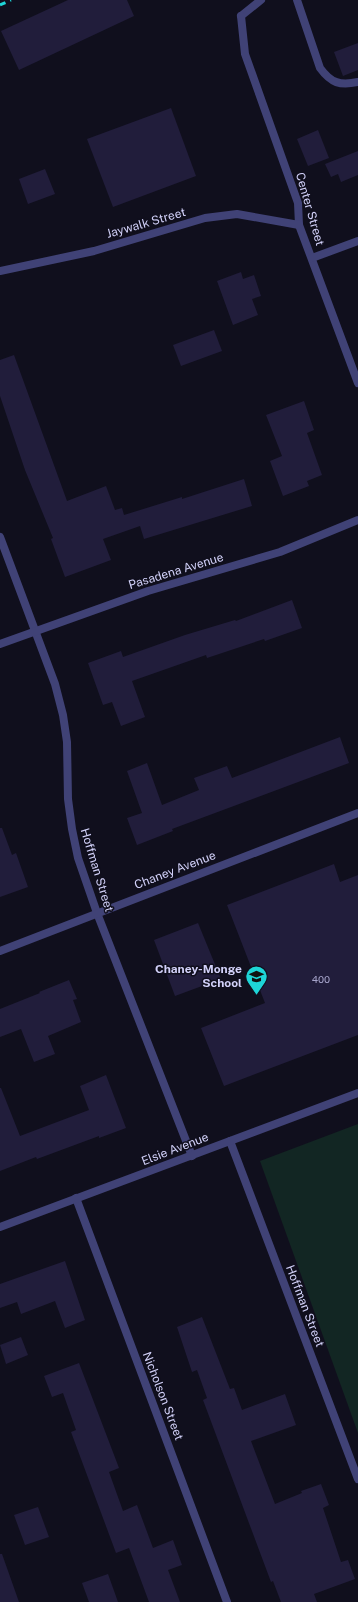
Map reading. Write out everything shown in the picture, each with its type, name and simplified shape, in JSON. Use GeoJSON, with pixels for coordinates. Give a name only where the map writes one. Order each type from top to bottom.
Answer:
{"type":"FeatureCollection","features":[{"type":"Feature","properties":{"kind":"street","name":"Center Street"},"geometry":{"type":"LineString","coordinates":[[261,0],[241,16],[245,54],[298,203],[300,225],[358,383]]}},
{"type":"Feature","properties":{"kind":"street"},"geometry":{"type":"LineString","coordinates":[[297,0],[320,68],[327,77],[340,84],[358,82]]}},
{"type":"Feature","properties":{"kind":"street","name":"Jaywalk Street"},"geometry":{"type":"LineString","coordinates":[[0,271],[94,251],[205,218],[230,214],[300,225]]}},
{"type":"Feature","properties":{"kind":"street"},"geometry":{"type":"LineString","coordinates":[[312,258],[358,241]]}},
{"type":"Feature","properties":{"kind":"street","name":"Pasadena Avenue"},"geometry":{"type":"LineString","coordinates":[[0,644],[34,630],[148,591],[280,552],[358,520]]}},
{"type":"Feature","properties":{"kind":"street","name":"Hoffman Street"},"geometry":{"type":"LineString","coordinates":[[0,537],[54,684],[63,715],[67,742],[68,800],[78,858],[192,1156]]}},
{"type":"Feature","properties":{"kind":"street","name":"Chaney Avenue"},"geometry":{"type":"LineString","coordinates":[[0,951],[358,813]]}},
{"type":"Feature","properties":{"kind":"street","name":"Elsie Avenue"},"geometry":{"type":"LineString","coordinates":[[0,1227],[358,1093]]}},
{"type":"Feature","properties":{"kind":"street","name":"Hoffman Street"},"geometry":{"type":"LineString","coordinates":[[230,1141],[358,1479]]}},
{"type":"Feature","properties":{"kind":"street","name":"Nicholson Street"},"geometry":{"type":"LineString","coordinates":[[76,1198],[227,1602]]}},
{"type":"Feature","properties":{"kind":"green space"},"geometry":{"type":"Polygon","coordinates":[[[358,1124],[358,1433],[260,1161],[358,1124]]]}},
{"type":"Feature","properties":{"kind":"building"},"geometry":{"type":"Polygon","coordinates":[[[68,0],[127,0],[134,16],[19,70],[1,31],[68,0]]]}},
{"type":"Feature","properties":{"kind":"building"},"geometry":{"type":"Polygon","coordinates":[[[358,43],[358,70],[343,76],[334,52],[358,43]]]}},
{"type":"Feature","properties":{"kind":"building"},"geometry":{"type":"Polygon","coordinates":[[[171,108],[196,176],[113,207],[87,139],[171,108]]]}},
{"type":"Feature","properties":{"kind":"building"},"geometry":{"type":"Polygon","coordinates":[[[318,130],[329,158],[308,166],[297,139],[318,130]]]}},
{"type":"Feature","properties":{"kind":"building"},"geometry":{"type":"Polygon","coordinates":[[[358,151],[358,175],[341,182],[338,174],[331,177],[325,164],[358,151]]]}},
{"type":"Feature","properties":{"kind":"building"},"geometry":{"type":"Polygon","coordinates":[[[45,169],[55,194],[28,204],[19,179],[45,169]]]}},
{"type":"Feature","properties":{"kind":"building"},"geometry":{"type":"Polygon","coordinates":[[[241,272],[243,279],[254,275],[261,296],[252,299],[258,315],[233,325],[217,281],[241,272]]]}},
{"type":"Feature","properties":{"kind":"building"},"geometry":{"type":"Polygon","coordinates":[[[214,330],[222,351],[181,366],[173,345],[214,330]]]}},
{"type":"Feature","properties":{"kind":"building"},"geometry":{"type":"Polygon","coordinates":[[[14,355],[67,501],[106,486],[115,510],[122,508],[124,515],[182,497],[182,499],[244,479],[252,506],[144,539],[140,526],[103,539],[111,560],[65,577],[51,539],[53,538],[25,470],[0,396],[0,360],[14,355]]]}},
{"type":"Feature","properties":{"kind":"building"},"geometry":{"type":"Polygon","coordinates":[[[304,401],[314,430],[307,433],[322,475],[307,481],[309,486],[283,496],[270,461],[282,456],[266,415],[304,401]]]}},
{"type":"Feature","properties":{"kind":"building"},"geometry":{"type":"Polygon","coordinates":[[[292,600],[302,628],[265,641],[264,639],[207,658],[206,655],[132,681],[145,717],[121,726],[112,702],[103,705],[88,663],[121,651],[123,657],[185,635],[235,620],[236,621],[292,600]]]}},
{"type":"Feature","properties":{"kind":"building"},"geometry":{"type":"Polygon","coordinates":[[[340,737],[349,763],[172,829],[173,831],[137,845],[127,818],[142,813],[127,771],[147,763],[162,805],[199,790],[194,778],[227,766],[232,778],[340,737]]]}},
{"type":"Feature","properties":{"kind":"building"},"geometry":{"type":"Polygon","coordinates":[[[0,828],[2,828],[12,855],[16,853],[28,887],[0,897],[0,828]]]}},
{"type":"Feature","properties":{"kind":"building","name":"Chaney-Monge School"},"geometry":{"type":"Polygon","coordinates":[[[334,864],[340,882],[358,875],[358,1035],[224,1086],[201,1028],[265,1003],[227,905],[334,864]]]}},
{"type":"Feature","properties":{"kind":"building"},"geometry":{"type":"Polygon","coordinates":[[[198,923],[221,979],[175,996],[154,940],[198,923]]]}},
{"type":"Feature","properties":{"kind":"building"},"geometry":{"type":"Polygon","coordinates":[[[69,980],[77,999],[73,1000],[81,1022],[48,1036],[55,1054],[34,1062],[21,1029],[0,1037],[0,1009],[69,980]]]}},
{"type":"Feature","properties":{"kind":"building"},"geometry":{"type":"Polygon","coordinates":[[[106,1075],[126,1128],[99,1138],[99,1136],[37,1159],[36,1157],[0,1171],[0,1088],[20,1136],[89,1110],[80,1086],[106,1075]]]}},
{"type":"Feature","properties":{"kind":"building"},"geometry":{"type":"Polygon","coordinates":[[[65,1261],[85,1320],[65,1328],[55,1301],[21,1314],[17,1302],[0,1308],[0,1284],[65,1261]]]}},
{"type":"Feature","properties":{"kind":"building"},"geometry":{"type":"Polygon","coordinates":[[[202,1317],[230,1389],[234,1388],[242,1410],[285,1394],[296,1425],[251,1441],[275,1504],[302,1493],[301,1491],[321,1484],[329,1505],[323,1508],[341,1562],[348,1560],[355,1579],[314,1594],[317,1602],[281,1602],[273,1581],[271,1582],[203,1400],[207,1398],[197,1370],[192,1372],[177,1327],[202,1317]]]}},
{"type":"Feature","properties":{"kind":"building"},"geometry":{"type":"Polygon","coordinates":[[[21,1337],[28,1355],[6,1364],[0,1345],[21,1337]]]}},
{"type":"Feature","properties":{"kind":"building"},"geometry":{"type":"Polygon","coordinates":[[[79,1363],[119,1468],[109,1472],[123,1511],[137,1505],[153,1548],[173,1540],[182,1565],[168,1570],[180,1602],[149,1602],[129,1548],[116,1553],[71,1432],[76,1430],[63,1393],[52,1397],[44,1376],[79,1363]]]}},
{"type":"Feature","properties":{"kind":"building"},"geometry":{"type":"Polygon","coordinates":[[[38,1507],[49,1537],[25,1545],[14,1515],[38,1507]]]}},
{"type":"Feature","properties":{"kind":"building"},"geometry":{"type":"Polygon","coordinates":[[[0,1554],[2,1554],[19,1602],[0,1602],[0,1554]]]}},
{"type":"Feature","properties":{"kind":"building"},"geometry":{"type":"Polygon","coordinates":[[[108,1574],[118,1602],[89,1602],[82,1583],[108,1574]]]}},
{"type":"Feature","properties":{"kind":"railway"},"geometry":{"type":"LineString","coordinates":[[0,5],[11,0]]}},
{"type":"Feature","properties":{"kind":"place","name":"Chaney-Monge School"},"geometry":{"type":"Point","coordinates":[257,996]}}]}
